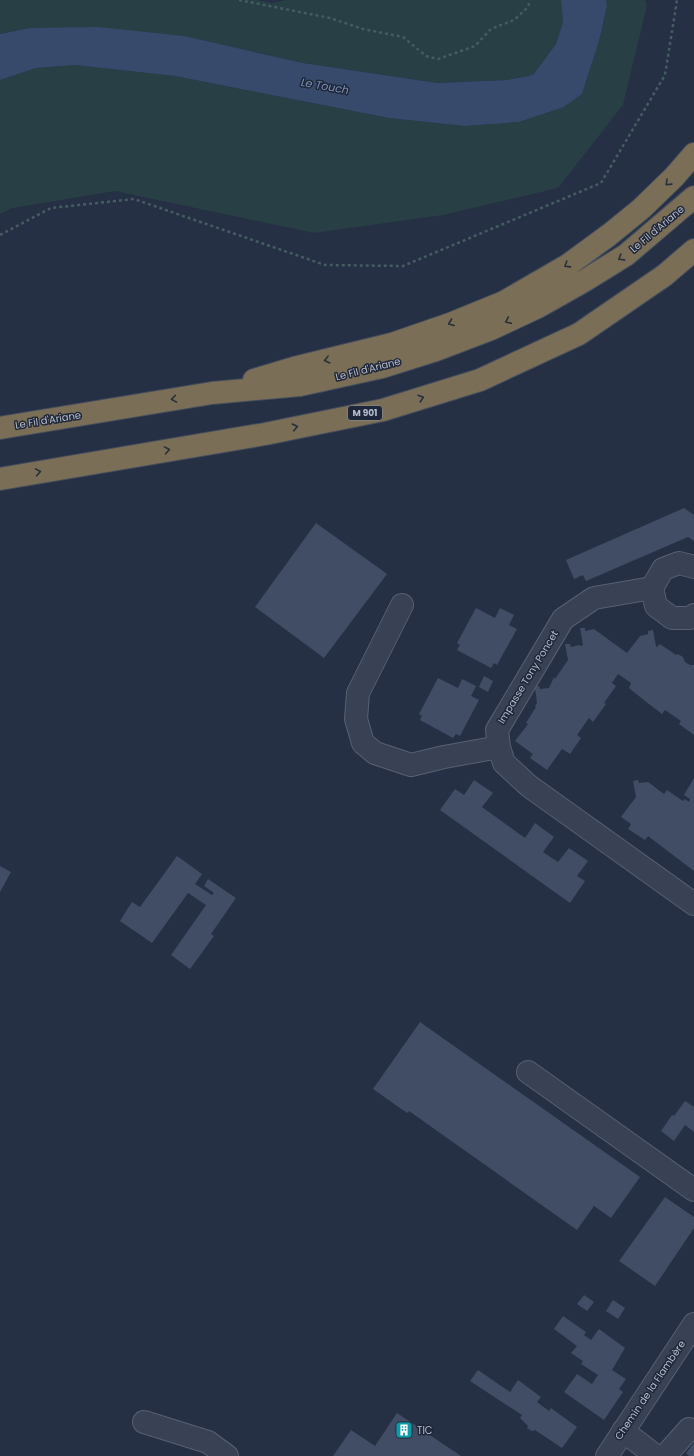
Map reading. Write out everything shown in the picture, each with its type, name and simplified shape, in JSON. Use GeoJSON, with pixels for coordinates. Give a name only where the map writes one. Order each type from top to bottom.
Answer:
{"type":"FeatureCollection","features":[{"type":"Feature","properties":{"kind":"highway"},"geometry":{"type":"LineString","coordinates":[[212,393],[294,368],[392,344],[450,324],[504,302],[568,265],[609,235],[641,209],[674,177],[694,154]]}},
{"type":"Feature","properties":{"kind":"highway","name":"Le Fil d'Ariane"},"geometry":{"type":"LineString","coordinates":[[0,428],[212,393],[300,385],[388,364],[436,350],[492,329],[538,307],[626,255],[694,197]]}},
{"type":"Feature","properties":{"kind":"highway","name":"M 901"},"geometry":{"type":"LineString","coordinates":[[0,479],[265,434],[383,410],[480,380],[579,334],[665,275],[694,250]]}},
{"type":"Feature","properties":{"kind":"street"},"geometry":{"type":"LineString","coordinates":[[694,568],[679,563],[663,569],[652,588],[656,606],[672,618],[690,618],[694,615]]}},
{"type":"Feature","properties":{"kind":"street","name":"Impasse Tony Poncet"},"geometry":{"type":"LineString","coordinates":[[652,588],[594,598],[563,619],[497,730],[499,747],[504,763],[529,786],[694,904]]}},
{"type":"Feature","properties":{"kind":"street"},"geometry":{"type":"LineString","coordinates":[[402,605],[358,693],[356,719],[363,743],[375,753],[411,765],[444,757],[499,747]]}},
{"type":"Feature","properties":{"kind":"street"},"geometry":{"type":"LineString","coordinates":[[528,1072],[694,1190]]}},
{"type":"Feature","properties":{"kind":"street","name":"Chemin de la Flambère"},"geometry":{"type":"LineString","coordinates":[[607,1456],[694,1324]]}},
{"type":"Feature","properties":{"kind":"street"},"geometry":{"type":"LineString","coordinates":[[144,1422],[208,1442],[227,1456]]}},
{"type":"Feature","properties":{"kind":"street"},"geometry":{"type":"LineString","coordinates":[[665,1456],[689,1429]]}},
{"type":"Feature","properties":{"kind":"street"},"geometry":{"type":"LineString","coordinates":[[623,1431],[656,1456]]}},
{"type":"Feature","properties":{"kind":"path"},"geometry":{"type":"LineString","coordinates":[[240,0],[330,18],[362,29],[403,37],[426,56],[438,59],[476,46],[491,29],[514,20],[528,7],[530,0]]}},
{"type":"Feature","properties":{"kind":"path"},"geometry":{"type":"LineString","coordinates":[[0,235],[51,208],[134,199],[326,265],[403,266],[601,183],[665,75],[677,0]]}},
{"type":"Feature","properties":{"kind":"green space"},"geometry":{"type":"Polygon","coordinates":[[[0,0],[257,0],[272,3],[286,0],[561,0],[563,22],[556,44],[533,75],[507,80],[438,83],[303,63],[184,36],[30,28],[0,34],[0,0]]]}},
{"type":"Feature","properties":{"kind":"green space"},"geometry":{"type":"Polygon","coordinates":[[[606,0],[645,0],[647,5],[623,105],[558,188],[443,215],[314,233],[115,191],[13,208],[0,214],[0,80],[36,68],[75,65],[175,76],[389,118],[465,126],[519,122],[564,107],[582,94],[599,41],[607,6],[606,0]]]}},
{"type":"Feature","properties":{"kind":"water","name":"Le Touch"},"geometry":{"type":"Polygon","coordinates":[[[561,0],[606,0],[607,6],[599,41],[582,94],[564,107],[519,122],[465,126],[389,118],[175,76],[75,65],[36,68],[0,80],[0,34],[30,28],[98,27],[184,36],[303,63],[438,83],[507,80],[533,75],[556,44],[563,22],[561,0]]]}},
{"type":"Feature","properties":{"kind":"building"},"geometry":{"type":"Polygon","coordinates":[[[684,508],[694,515],[694,541],[688,537],[586,581],[583,575],[574,579],[566,560],[684,508]]]}},
{"type":"Feature","properties":{"kind":"building"},"geometry":{"type":"Polygon","coordinates":[[[316,523],[387,574],[324,658],[255,607],[316,523]]]}},
{"type":"Feature","properties":{"kind":"building"},"geometry":{"type":"Polygon","coordinates":[[[476,608],[495,618],[500,608],[514,615],[509,625],[517,629],[497,665],[494,663],[491,668],[457,650],[460,645],[457,643],[476,608]]]}},
{"type":"Feature","properties":{"kind":"building"},"geometry":{"type":"Polygon","coordinates":[[[580,628],[585,628],[585,631],[594,629],[627,653],[640,636],[648,634],[648,631],[653,630],[657,647],[660,644],[676,655],[678,654],[683,657],[685,662],[690,665],[694,665],[694,735],[679,724],[681,721],[665,710],[662,714],[645,701],[629,688],[631,683],[618,674],[612,683],[616,686],[604,703],[606,704],[593,722],[589,718],[577,735],[581,738],[570,754],[562,749],[547,770],[530,758],[533,754],[515,741],[528,724],[526,723],[536,707],[535,687],[539,686],[540,689],[549,688],[554,677],[555,679],[568,660],[565,644],[570,644],[571,647],[583,645],[580,628]]]}},
{"type":"Feature","properties":{"kind":"building"},"geometry":{"type":"Polygon","coordinates":[[[484,676],[493,681],[488,692],[479,687],[484,676]]]}},
{"type":"Feature","properties":{"kind":"building"},"geometry":{"type":"Polygon","coordinates":[[[438,678],[458,688],[462,679],[476,686],[471,696],[479,700],[460,736],[456,734],[453,738],[420,720],[422,716],[419,714],[438,678]]]}},
{"type":"Feature","properties":{"kind":"building"},"geometry":{"type":"Polygon","coordinates":[[[694,778],[694,871],[648,836],[645,840],[628,829],[631,824],[621,817],[636,797],[633,781],[638,780],[639,783],[648,782],[664,794],[667,790],[683,801],[685,799],[689,802],[690,799],[684,795],[694,778]]]}},
{"type":"Feature","properties":{"kind":"building"},"geometry":{"type":"Polygon","coordinates":[[[474,780],[493,793],[482,807],[525,838],[535,823],[554,837],[543,852],[558,862],[569,848],[588,861],[577,876],[585,881],[570,903],[440,810],[455,789],[464,795],[474,780]]]}},
{"type":"Feature","properties":{"kind":"building"},"geometry":{"type":"Polygon","coordinates":[[[177,856],[202,874],[195,884],[212,895],[214,893],[204,886],[208,879],[236,898],[211,934],[214,936],[190,969],[171,955],[206,905],[188,893],[152,943],[120,921],[132,902],[140,907],[177,856]]]}},
{"type":"Feature","properties":{"kind":"building"},"geometry":{"type":"Polygon","coordinates":[[[0,866],[11,872],[0,892],[0,866]]]}},
{"type":"Feature","properties":{"kind":"building"},"geometry":{"type":"Polygon","coordinates":[[[420,1022],[640,1177],[611,1218],[594,1206],[577,1230],[409,1111],[407,1113],[373,1089],[420,1022]]]}},
{"type":"Feature","properties":{"kind":"building"},"geometry":{"type":"Polygon","coordinates":[[[685,1101],[694,1107],[694,1132],[685,1125],[674,1141],[661,1131],[672,1115],[674,1116],[685,1101]]]}},
{"type":"Feature","properties":{"kind":"building"},"geometry":{"type":"Polygon","coordinates":[[[665,1197],[694,1217],[694,1228],[655,1286],[619,1261],[665,1197]]]}},
{"type":"Feature","properties":{"kind":"building"},"geometry":{"type":"Polygon","coordinates":[[[584,1295],[594,1302],[587,1311],[577,1304],[584,1295]]]}},
{"type":"Feature","properties":{"kind":"building"},"geometry":{"type":"Polygon","coordinates":[[[613,1300],[625,1308],[618,1319],[606,1311],[613,1300]]]}},
{"type":"Feature","properties":{"kind":"building"},"geometry":{"type":"Polygon","coordinates":[[[563,1316],[586,1332],[584,1335],[591,1340],[599,1329],[625,1348],[612,1370],[626,1379],[619,1389],[623,1392],[604,1420],[564,1392],[577,1374],[592,1384],[598,1375],[581,1364],[583,1361],[571,1353],[577,1346],[554,1329],[563,1316]]]}},
{"type":"Feature","properties":{"kind":"building"},"geometry":{"type":"Polygon","coordinates":[[[478,1370],[510,1392],[518,1380],[541,1397],[537,1402],[549,1411],[551,1408],[577,1427],[562,1448],[535,1430],[532,1431],[527,1428],[528,1426],[520,1418],[522,1415],[470,1381],[478,1370]]]}},
{"type":"Feature","properties":{"kind":"building","name":"TIC"},"geometry":{"type":"Polygon","coordinates":[[[397,1413],[461,1456],[333,1456],[351,1430],[375,1446],[397,1413]]]}},
{"type":"Feature","properties":{"kind":"building"},"geometry":{"type":"Polygon","coordinates":[[[694,1443],[694,1456],[689,1456],[686,1453],[694,1443]]]}},
{"type":"Feature","properties":{"kind":"place","name":"TIC"},"geometry":{"type":"Point","coordinates":[404,1430]}}]}
